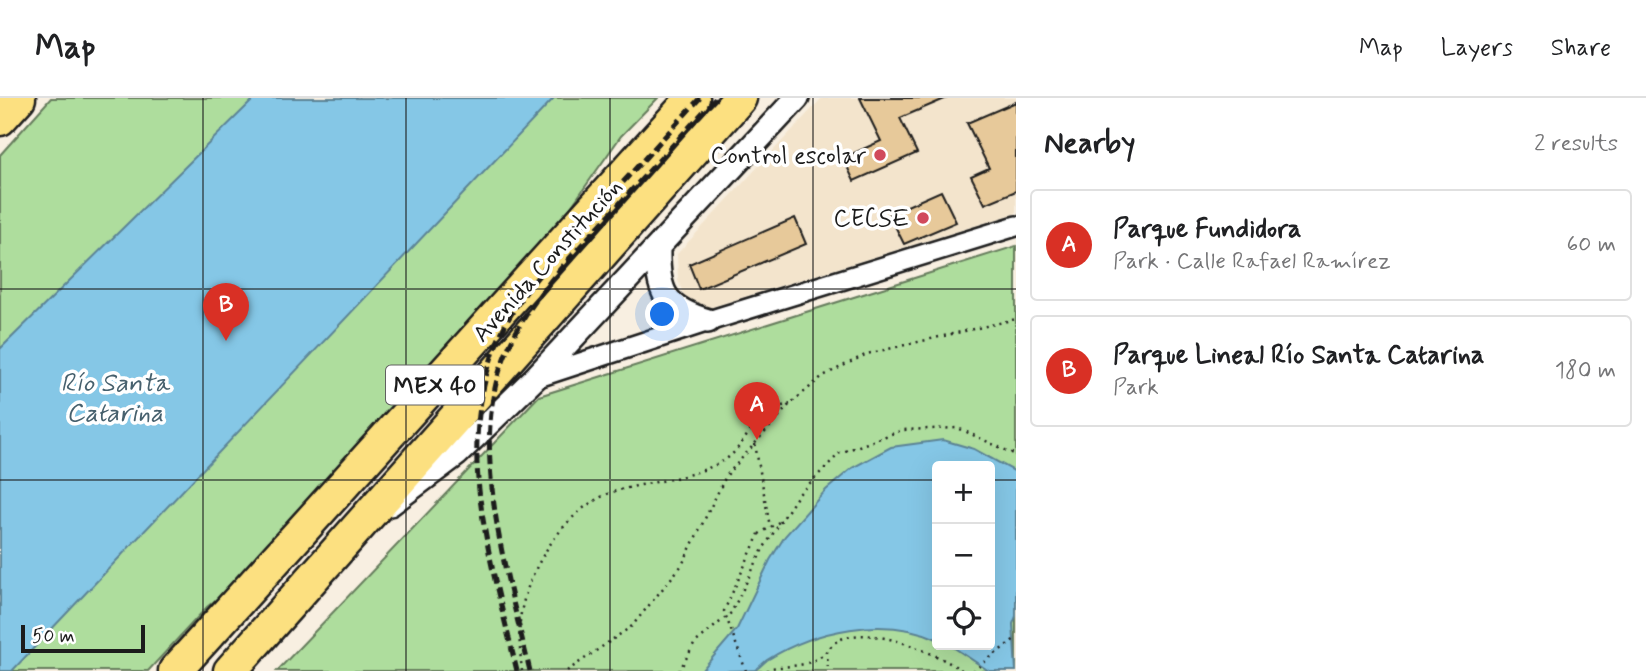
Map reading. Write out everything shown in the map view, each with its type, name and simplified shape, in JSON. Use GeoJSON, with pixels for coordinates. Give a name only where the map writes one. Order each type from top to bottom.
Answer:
{"type":"FeatureCollection","features":[{"type":"Feature","properties":{"kind":"highway"},"geometry":{"type":"LineString","coordinates":[[0,119],[19,98]]}},
{"type":"Feature","properties":{"kind":"highway","name":"Avenida Constitución"},"geometry":{"type":"LineString","coordinates":[[176,671],[693,98]]}},
{"type":"Feature","properties":{"kind":"highway","name":"Avenida Constitución"},"geometry":{"type":"LineString","coordinates":[[230,671],[740,98]]}},
{"type":"Feature","properties":{"kind":"highway"},"geometry":{"type":"LineString","coordinates":[[200,644],[447,425]]}},
{"type":"Feature","properties":{"kind":"street"},"geometry":{"type":"LineString","coordinates":[[358,526],[457,454],[535,378],[797,98]]}},
{"type":"Feature","properties":{"kind":"street"},"geometry":{"type":"LineString","coordinates":[[535,378],[708,321],[1016,226]]}},
{"type":"Feature","properties":{"kind":"street"},"geometry":{"type":"LineString","coordinates":[[658,248],[657,277],[665,298],[682,314],[708,321]]}},
{"type":"Feature","properties":{"kind":"path"},"geometry":{"type":"LineString","coordinates":[[568,671],[632,626],[682,565],[726,477],[790,404],[823,376],[867,354],[1016,319]]}},
{"type":"Feature","properties":{"kind":"path"},"geometry":{"type":"LineString","coordinates":[[522,671],[519,642],[521,612],[533,576],[556,536],[589,504],[613,492],[707,469],[726,459],[750,428],[775,407],[790,404]]}},
{"type":"Feature","properties":{"kind":"path"},"geometry":{"type":"LineString","coordinates":[[679,671],[695,643],[731,613],[763,549],[799,495],[840,453],[902,430],[958,428],[1016,455]]}},
{"type":"Feature","properties":{"kind":"path"},"geometry":{"type":"LineString","coordinates":[[754,443],[770,527]]}},
{"type":"Feature","properties":{"kind":"path"},"geometry":{"type":"LineString","coordinates":[[746,671],[723,611],[759,534],[782,520]]}},
{"type":"Feature","properties":{"kind":"path"},"geometry":{"type":"LineString","coordinates":[[767,671],[771,668],[802,665],[827,651],[838,640],[860,636],[901,642],[946,660],[963,671]]}},
{"type":"Feature","properties":{"kind":"path"},"geometry":{"type":"LineString","coordinates":[[974,671],[1016,638]]}},
{"type":"Feature","properties":{"kind":"path"},"geometry":{"type":"LineString","coordinates":[[827,651],[828,671]]}},
{"type":"Feature","properties":{"kind":"shaded area"},"geometry":{"type":"Polygon","coordinates":[[[822,98],[1016,98],[1016,213],[708,308],[684,296],[678,280],[677,254],[822,98]]]}},
{"type":"Feature","properties":{"kind":"green space"},"geometry":{"type":"Polygon","coordinates":[[[51,98],[658,98],[621,136],[566,214],[238,582],[207,607],[148,671],[0,671],[0,155],[51,98]]]}},
{"type":"Feature","properties":{"kind":"green space"},"geometry":{"type":"Polygon","coordinates":[[[1016,246],[1016,671],[277,671],[539,396],[1016,246]]]}},
{"type":"Feature","properties":{"kind":"water","name":"Río Santa Catarina"},"geometry":{"type":"Polygon","coordinates":[[[255,98],[554,98],[12,671],[0,671],[0,349],[255,98]]]}},
{"type":"Feature","properties":{"kind":"water"},"geometry":{"type":"Polygon","coordinates":[[[943,440],[974,449],[1016,472],[1016,616],[1013,624],[1016,671],[989,671],[958,650],[995,650],[995,461],[932,461],[932,637],[895,628],[850,629],[806,641],[767,660],[755,670],[701,671],[737,629],[770,560],[785,536],[826,490],[852,468],[891,447],[943,440]]]}},
{"type":"Feature","properties":{"kind":"building"},"geometry":{"type":"Polygon","coordinates":[[[860,98],[947,98],[900,118],[917,153],[854,181],[843,158],[881,141],[860,98]]]}},
{"type":"Feature","properties":{"kind":"building"},"geometry":{"type":"Polygon","coordinates":[[[1016,102],[1016,191],[985,204],[971,176],[989,168],[967,123],[1016,102]]]}},
{"type":"Feature","properties":{"kind":"building","name":"CECSE"},"geometry":{"type":"Polygon","coordinates":[[[941,191],[956,222],[904,244],[889,214],[941,191]]]}},
{"type":"Feature","properties":{"kind":"building"},"geometry":{"type":"Polygon","coordinates":[[[795,218],[806,244],[699,289],[689,264],[795,218]]]}},
{"type":"Feature","properties":{"kind":"railway"},"geometry":{"type":"LineString","coordinates":[[517,671],[484,526],[477,468],[479,417],[491,359],[513,311],[537,278],[700,98]]}},
{"type":"Feature","properties":{"kind":"railway"},"geometry":{"type":"LineString","coordinates":[[530,671],[505,567],[492,493],[490,421],[495,388],[503,362],[526,314],[558,272],[716,98]]}},
{"type":"Feature","properties":{"kind":"place","name":"Control escolar"},"geometry":{"type":"Point","coordinates":[880,155]}},
{"type":"Feature","properties":{"kind":"place","name":"CECSE"},"geometry":{"type":"Point","coordinates":[923,218]}},
{"type":"Feature","properties":{"kind":"place","name":"Parque Lineal Río Santa Catarina"},"geometry":{"type":"Point","coordinates":[226,341]}},
{"type":"Feature","properties":{"kind":"place","name":"Parque Fundidora"},"geometry":{"type":"Point","coordinates":[757,440]}}]}
